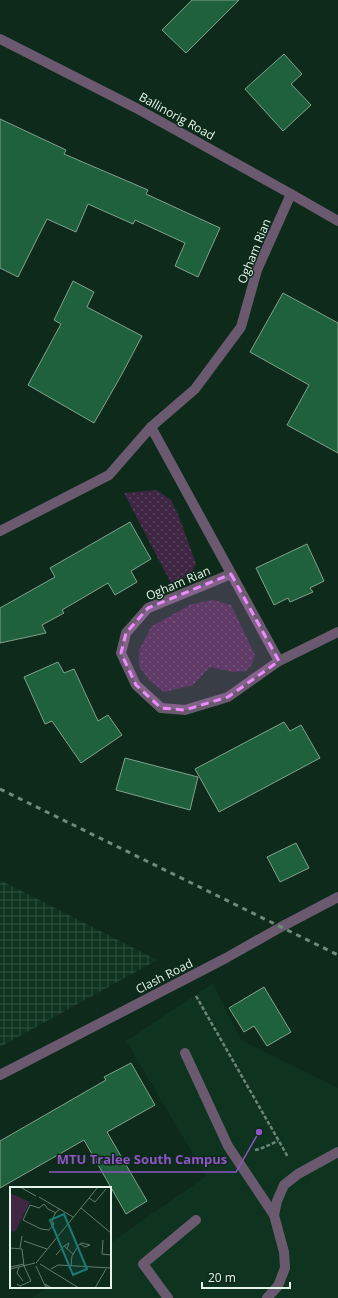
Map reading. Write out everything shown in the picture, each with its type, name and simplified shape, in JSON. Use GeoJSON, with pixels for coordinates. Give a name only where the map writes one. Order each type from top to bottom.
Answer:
{"type":"FeatureCollection","features":[{"type":"Feature","properties":{"kind":"street","name":"Ballinorig Road"},"geometry":{"type":"LineString","coordinates":[[0,39],[136,108],[338,221]]}},
{"type":"Feature","properties":{"kind":"street","name":"Ogham Rian"},"geometry":{"type":"LineString","coordinates":[[0,531],[109,475],[151,427],[196,389],[241,327],[257,270],[291,194]]}},
{"type":"Feature","properties":{"kind":"street","name":"Ogham Rian"},"geometry":{"type":"LineString","coordinates":[[151,427],[279,661]]}},
{"type":"Feature","properties":{"kind":"street","name":"Ogham Rian"},"geometry":{"type":"LineString","coordinates":[[231,574],[148,608],[126,633],[121,653],[136,685],[161,708],[185,710],[228,697],[279,661],[338,632]]}},
{"type":"Feature","properties":{"kind":"street","name":"Clash Road"},"geometry":{"type":"LineString","coordinates":[[0,1075],[187,978],[338,897]]}},
{"type":"Feature","properties":{"kind":"street"},"geometry":{"type":"LineString","coordinates":[[185,1053],[228,1146],[274,1215],[284,1252],[286,1268],[278,1286],[267,1298]]}},
{"type":"Feature","properties":{"kind":"street"},"geometry":{"type":"LineString","coordinates":[[274,1215],[276,1201],[284,1185],[298,1174],[338,1152]]}},
{"type":"Feature","properties":{"kind":"street"},"geometry":{"type":"LineString","coordinates":[[168,1298],[143,1264],[196,1220]]}},
{"type":"Feature","properties":{"kind":"path"},"geometry":{"type":"LineString","coordinates":[[187,978],[201,1006],[262,1114],[298,1174]]}},
{"type":"Feature","properties":{"kind":"highlighted area"},"geometry":{"type":"Polygon","coordinates":[[[231,574],[279,661],[228,697],[185,710],[161,708],[136,685],[121,653],[126,633],[148,608],[231,574]]]}},
{"type":"Feature","properties":{"kind":"shaded area"},"geometry":{"type":"Polygon","coordinates":[[[157,490],[171,500],[178,514],[196,564],[191,574],[173,587],[124,493],[157,490]]]}},
{"type":"Feature","properties":{"kind":"shaded area"},"geometry":{"type":"Polygon","coordinates":[[[213,600],[231,605],[255,655],[252,664],[246,671],[233,672],[210,667],[193,685],[164,692],[149,680],[139,666],[139,650],[152,626],[192,604],[213,600]]]}},
{"type":"Feature","properties":{"kind":"shaded area"},"geometry":{"type":"Polygon","coordinates":[[[0,880],[157,960],[0,1047],[0,880]]]}},
{"type":"Feature","properties":{"kind":"shaded area"},"geometry":{"type":"Polygon","coordinates":[[[213,983],[241,1040],[338,1088],[338,1298],[32,1298],[47,1288],[111,1288],[111,1242],[206,1176],[126,1041],[213,983]]]}},
{"type":"Feature","properties":{"kind":"building"},"geometry":{"type":"Polygon","coordinates":[[[192,0],[239,0],[186,53],[162,30],[192,0]]]}},
{"type":"Feature","properties":{"kind":"building"},"geometry":{"type":"Polygon","coordinates":[[[284,54],[302,74],[291,84],[311,105],[283,131],[245,89],[284,54]]]}},
{"type":"Feature","properties":{"kind":"building"},"geometry":{"type":"Polygon","coordinates":[[[0,119],[66,150],[64,154],[148,190],[146,194],[220,228],[198,277],[175,266],[185,243],[135,220],[133,224],[88,204],[76,232],[47,219],[18,277],[0,268],[0,119]]]}},
{"type":"Feature","properties":{"kind":"building"},"geometry":{"type":"Polygon","coordinates":[[[73,281],[94,292],[87,307],[142,336],[94,423],[28,385],[61,324],[54,320],[73,281]]]}},
{"type":"Feature","properties":{"kind":"building"},"geometry":{"type":"Polygon","coordinates":[[[283,293],[338,323],[338,453],[287,425],[309,385],[250,352],[283,293]]]}},
{"type":"Feature","properties":{"kind":"building"},"geometry":{"type":"Polygon","coordinates":[[[130,522],[151,559],[131,571],[137,582],[115,595],[108,583],[62,610],[64,613],[42,625],[46,633],[0,643],[0,608],[55,577],[50,568],[130,522]]]}},
{"type":"Feature","properties":{"kind":"building"},"geometry":{"type":"Polygon","coordinates":[[[307,544],[324,581],[310,588],[313,592],[290,602],[288,598],[274,605],[256,568],[307,544]]]}},
{"type":"Feature","properties":{"kind":"building"},"geometry":{"type":"Polygon","coordinates":[[[58,662],[64,673],[74,669],[98,721],[108,715],[122,735],[81,763],[52,721],[45,724],[24,677],[58,662]]]}},
{"type":"Feature","properties":{"kind":"building"},"geometry":{"type":"Polygon","coordinates":[[[284,722],[290,731],[301,725],[320,758],[219,812],[195,769],[284,722]]]}},
{"type":"Feature","properties":{"kind":"building"},"geometry":{"type":"Polygon","coordinates":[[[125,758],[198,777],[190,810],[116,790],[125,758]]]}},
{"type":"Feature","properties":{"kind":"building"},"geometry":{"type":"Polygon","coordinates":[[[296,843],[309,868],[280,882],[267,857],[296,843]]]}},
{"type":"Feature","properties":{"kind":"building"},"geometry":{"type":"Polygon","coordinates":[[[264,987],[291,1032],[267,1046],[254,1026],[244,1032],[229,1008],[264,987]]]}},
{"type":"Feature","properties":{"kind":"building"},"geometry":{"type":"Polygon","coordinates":[[[131,1063],[155,1105],[107,1132],[147,1201],[126,1214],[84,1140],[0,1188],[0,1141],[106,1080],[104,1077],[131,1063]]]}},
{"type":"Feature","properties":{"kind":"railway"},"geometry":{"type":"LineString","coordinates":[[0,789],[338,955]]}},
{"type":"Feature","properties":{"kind":"place","name":"MTU Tralee South Campus"},"geometry":{"type":"Point","coordinates":[259,1132]}}]}
